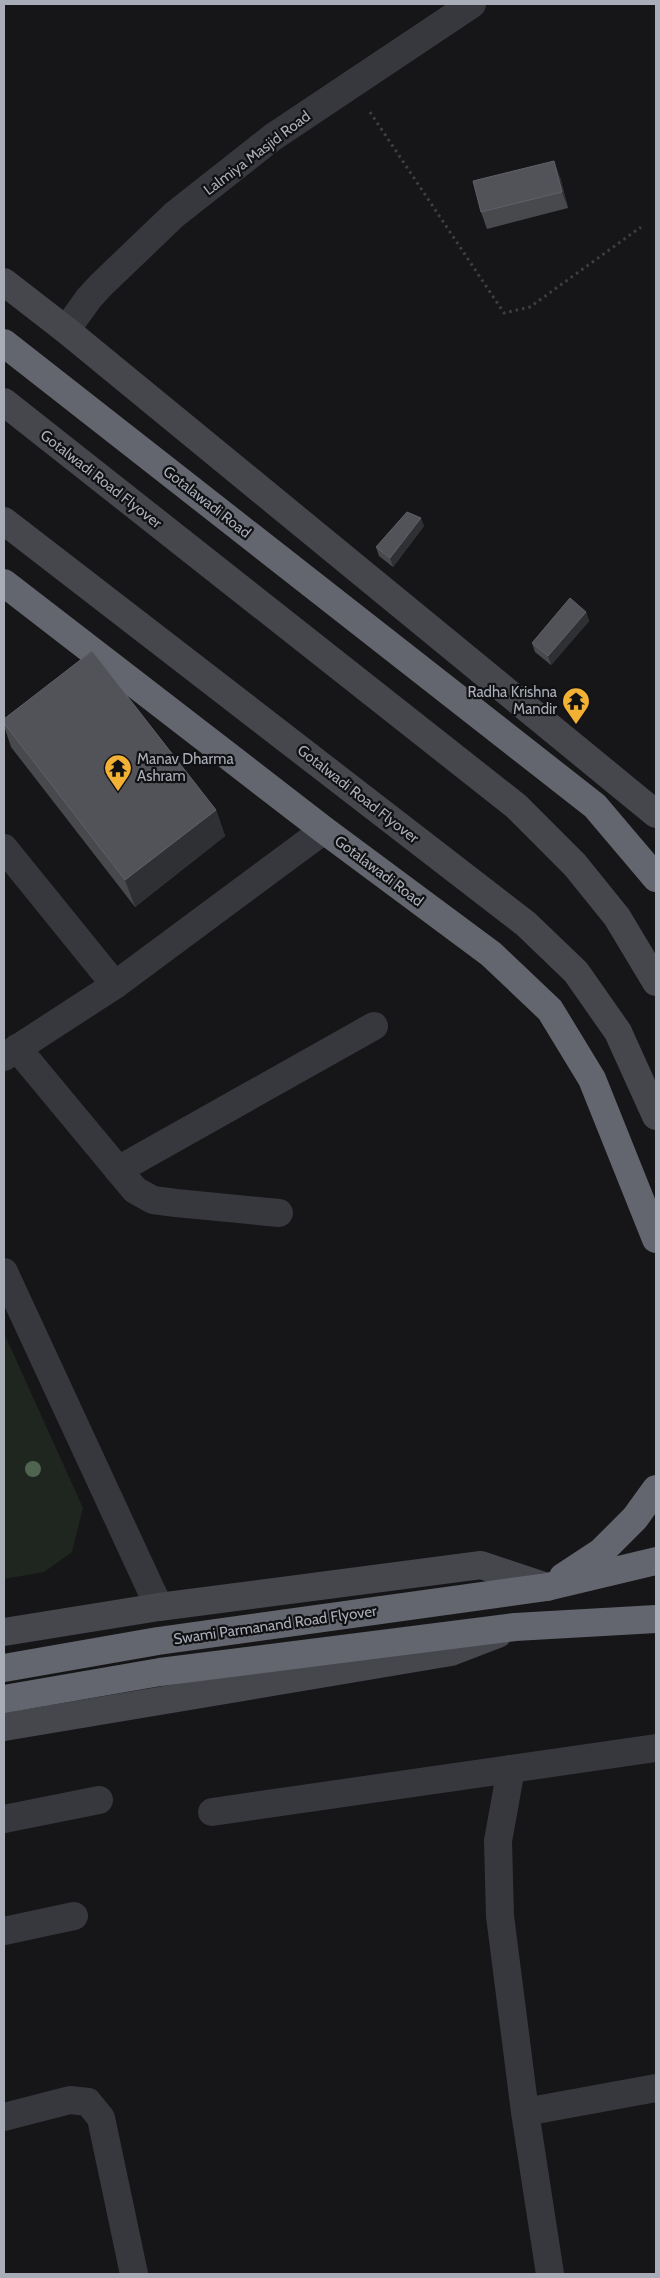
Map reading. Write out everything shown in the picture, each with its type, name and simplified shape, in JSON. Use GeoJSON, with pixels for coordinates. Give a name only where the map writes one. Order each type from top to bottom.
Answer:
{"type":"FeatureCollection","features":[{"type":"Feature","properties":{"kind":"highway","name":"Gotalawadi Road"},"geometry":{"type":"LineString","coordinates":[[4,343],[595,806],[656,878]]}},
{"type":"Feature","properties":{"kind":"highway","name":"Gotalawadi Road"},"geometry":{"type":"LineString","coordinates":[[4,583],[324,830],[491,954],[550,1010],[592,1079],[656,1239]]}},
{"type":"Feature","properties":{"kind":"highway"},"geometry":{"type":"LineString","coordinates":[[547,1587],[601,1552],[635,1518],[656,1489]]}},
{"type":"Feature","properties":{"kind":"highway","name":"Swami Parmanand Road Flyover"},"geometry":{"type":"LineString","coordinates":[[4,1668],[158,1641],[547,1587],[656,1561]]}},
{"type":"Feature","properties":{"kind":"highway","name":"Swami Parmanand Road Flyover"},"geometry":{"type":"LineString","coordinates":[[4,1700],[160,1672],[515,1626],[656,1619]]}},
{"type":"Feature","properties":{"kind":"street","name":"Lalmiya Masjid Road"},"geometry":{"type":"LineString","coordinates":[[66,330],[88,298],[174,215],[273,137],[472,4]]}},
{"type":"Feature","properties":{"kind":"street"},"geometry":{"type":"LineString","coordinates":[[4,282],[66,330],[656,814]]}},
{"type":"Feature","properties":{"kind":"street","name":"Gotalwadi Road Flyover"},"geometry":{"type":"LineString","coordinates":[[4,402],[516,806],[575,865],[617,917],[656,982]]}},
{"type":"Feature","properties":{"kind":"street","name":"Gotalwadi Road Flyover"},"geometry":{"type":"LineString","coordinates":[[4,521],[526,924],[576,972],[618,1032],[656,1116]]}},
{"type":"Feature","properties":{"kind":"street"},"geometry":{"type":"LineString","coordinates":[[279,1213],[153,1200],[135,1190],[10,1053],[115,985],[324,830]]}},
{"type":"Feature","properties":{"kind":"street"},"geometry":{"type":"LineString","coordinates":[[4,848],[115,985]]}},
{"type":"Feature","properties":{"kind":"street"},"geometry":{"type":"LineString","coordinates":[[118,1170],[374,1026]]}},
{"type":"Feature","properties":{"kind":"street"},"geometry":{"type":"LineString","coordinates":[[4,1272],[159,1606]]}},
{"type":"Feature","properties":{"kind":"street"},"geometry":{"type":"LineString","coordinates":[[4,1632],[159,1606],[481,1566],[547,1587]]}},
{"type":"Feature","properties":{"kind":"street"},"geometry":{"type":"LineString","coordinates":[[4,1727],[452,1652],[515,1626]]}},
{"type":"Feature","properties":{"kind":"street"},"geometry":{"type":"LineString","coordinates":[[212,1812],[656,1748]]}},
{"type":"Feature","properties":{"kind":"street"},"geometry":{"type":"LineString","coordinates":[[511,1769],[498,1842],[500,1916],[525,2112],[550,2274]]}},
{"type":"Feature","properties":{"kind":"street"},"geometry":{"type":"LineString","coordinates":[[4,1819],[99,1800]]}},
{"type":"Feature","properties":{"kind":"street"},"geometry":{"type":"LineString","coordinates":[[4,1931],[74,1916]]}},
{"type":"Feature","properties":{"kind":"street"},"geometry":{"type":"LineString","coordinates":[[525,2112],[656,2088]]}},
{"type":"Feature","properties":{"kind":"street"},"geometry":{"type":"LineString","coordinates":[[4,2117],[70,2100],[88,2102],[101,2118],[134,2274]]}},
{"type":"Feature","properties":{"kind":"path"},"geometry":{"type":"LineString","coordinates":[[350,85],[393,144],[504,312],[530,308],[641,227]]}},
{"type":"Feature","properties":{"kind":"shaded area"},"geometry":{"type":"Polygon","coordinates":[[[4,1333],[83,1508],[72,1552],[44,1572],[4,1579],[4,1333]]]}},
{"type":"Feature","properties":{"kind":"building"},"geometry":{"type":"Polygon","coordinates":[[[554,161],[562,192],[481,212],[473,181],[554,161]]]}},
{"type":"Feature","properties":{"kind":"building"},"geometry":{"type":"Polygon","coordinates":[[[407,512],[421,518],[390,558],[376,547],[407,512]]]}},
{"type":"Feature","properties":{"kind":"building"},"geometry":{"type":"Polygon","coordinates":[[[570,598],[586,612],[548,656],[532,643],[570,598]]]}},
{"type":"Feature","properties":{"kind":"building","name":"Manav Dharma Ashram"},"geometry":{"type":"Polygon","coordinates":[[[92,651],[216,810],[125,880],[4,723],[4,719],[92,651]]]}},
{"type":"Feature","properties":{"kind":"place","name":"Radha Krishna Mandir"},"geometry":{"type":"Point","coordinates":[576,725]}},
{"type":"Feature","properties":{"kind":"place","name":"Manav Dharma Ashram"},"geometry":{"type":"Point","coordinates":[118,792]}}]}
